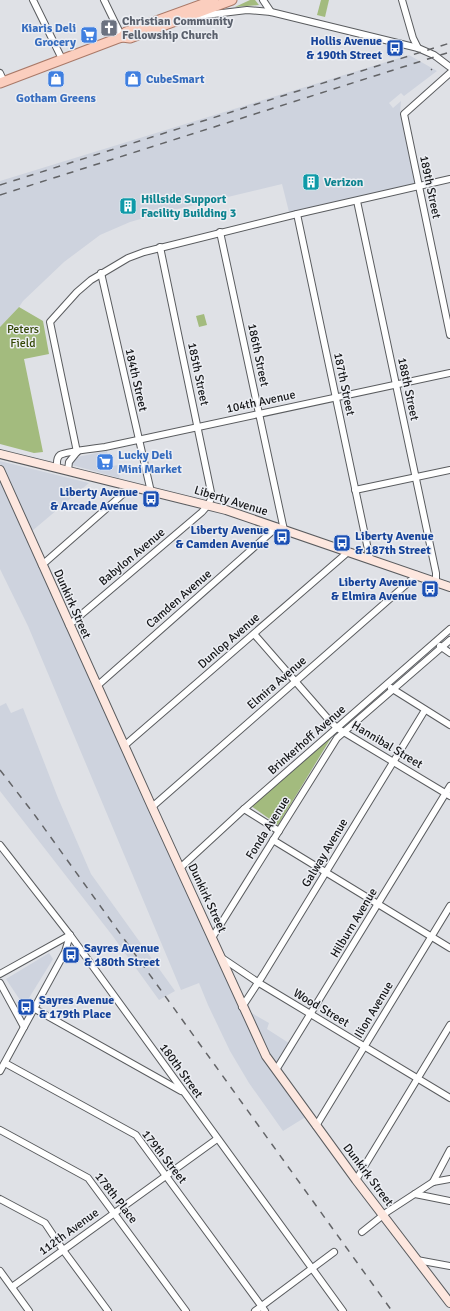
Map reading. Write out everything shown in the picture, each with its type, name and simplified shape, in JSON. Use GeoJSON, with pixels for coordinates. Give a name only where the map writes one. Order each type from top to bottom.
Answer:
{"type":"FeatureCollection","features":[{"type":"Feature","properties":{"kind":"main road"},"geometry":{"type":"LineString","coordinates":[[1,79],[62,59],[122,36],[126,32],[232,0]]}},
{"type":"Feature","properties":{"kind":"main road"},"geometry":{"type":"LineString","coordinates":[[122,36],[130,38],[219,4]]}},
{"type":"Feature","properties":{"kind":"main road","name":"Liberty Avenue"},"geometry":{"type":"LineString","coordinates":[[0,454],[208,505],[450,587]]}},
{"type":"Feature","properties":{"kind":"main road","name":"Dunkirk Street"},"geometry":{"type":"LineString","coordinates":[[0,470],[124,746],[222,958],[242,1007],[266,1056],[356,1180],[450,1302]]}},
{"type":"Feature","properties":{"kind":"street"},"geometry":{"type":"LineString","coordinates":[[33,0],[62,59]]}},
{"type":"Feature","properties":{"kind":"street"},"geometry":{"type":"LineString","coordinates":[[104,0],[122,36]]}},
{"type":"Feature","properties":{"kind":"street"},"geometry":{"type":"LineString","coordinates":[[263,0],[271,12]]}},
{"type":"Feature","properties":{"kind":"street"},"geometry":{"type":"LineString","coordinates":[[402,0],[413,38],[418,48]]}},
{"type":"Feature","properties":{"kind":"street"},"geometry":{"type":"LineString","coordinates":[[219,4],[247,10],[271,12],[418,48],[434,55],[450,67]]}},
{"type":"Feature","properties":{"kind":"street","name":"189th Street"},"geometry":{"type":"LineString","coordinates":[[450,73],[404,114],[450,335]]}},
{"type":"Feature","properties":{"kind":"street"},"geometry":{"type":"LineString","coordinates":[[68,470],[69,462],[77,452],[50,322],[77,292],[101,273],[128,258],[160,247],[450,179]]}},
{"type":"Feature","properties":{"kind":"street","name":"188th Street"},"geometry":{"type":"LineString","coordinates":[[357,201],[436,573],[436,582]]}},
{"type":"Feature","properties":{"kind":"street","name":"187th Street"},"geometry":{"type":"LineString","coordinates":[[298,214],[370,559]]}},
{"type":"Feature","properties":{"kind":"street","name":"186th Street"},"geometry":{"type":"LineString","coordinates":[[220,232],[259,414],[280,529]]}},
{"type":"Feature","properties":{"kind":"street","name":"185th Street"},"geometry":{"type":"LineString","coordinates":[[160,247],[212,497],[208,505]]}},
{"type":"Feature","properties":{"kind":"street","name":"184th Street"},"geometry":{"type":"LineString","coordinates":[[101,273],[151,492]]}},
{"type":"Feature","properties":{"kind":"street","name":"104th Avenue"},"geometry":{"type":"LineString","coordinates":[[57,467],[58,458],[60,455],[67,453],[138,440],[450,373]]}},
{"type":"Feature","properties":{"kind":"street"},"geometry":{"type":"LineString","coordinates":[[355,490],[450,470]]}},
{"type":"Feature","properties":{"kind":"street"},"geometry":{"type":"LineString","coordinates":[[42,565],[131,487]]}},
{"type":"Feature","properties":{"kind":"street","name":"Babylon Avenue"},"geometry":{"type":"LineString","coordinates":[[69,625],[208,505]]}},
{"type":"Feature","properties":{"kind":"street","name":"Camden Avenue"},"geometry":{"type":"LineString","coordinates":[[97,686],[280,529]]}},
{"type":"Feature","properties":{"kind":"street","name":"Dunlop Avenue"},"geometry":{"type":"LineString","coordinates":[[124,746],[348,552]]}},
{"type":"Feature","properties":{"kind":"street","name":"Elmira Avenue"},"geometry":{"type":"LineString","coordinates":[[152,807],[417,575]]}},
{"type":"Feature","properties":{"kind":"street","name":"Brinkerhoff Avenue"},"geometry":{"type":"LineString","coordinates":[[180,868],[244,809],[450,629]]}},
{"type":"Feature","properties":{"kind":"street","name":"Hannibal Street"},"geometry":{"type":"LineString","coordinates":[[254,634],[337,728],[448,795]]}},
{"type":"Feature","properties":{"kind":"street","name":"Brinkerhoff Avenue"},"geometry":{"type":"LineString","coordinates":[[344,732],[450,640]]}},
{"type":"Feature","properties":{"kind":"street"},"geometry":{"type":"LineString","coordinates":[[435,642],[450,653]]}},
{"type":"Feature","properties":{"kind":"street"},"geometry":{"type":"LineString","coordinates":[[386,685],[450,725]]}},
{"type":"Feature","properties":{"kind":"street","name":"Galway Avenue"},"geometry":{"type":"LineString","coordinates":[[242,1007],[259,983],[425,710]]}},
{"type":"Feature","properties":{"kind":"street","name":"Fonda Avenue"},"geometry":{"type":"LineString","coordinates":[[212,938],[337,738],[344,732]]}},
{"type":"Feature","properties":{"kind":"street","name":"Hilburn Avenue"},"geometry":{"type":"LineString","coordinates":[[276,1070],[378,904],[448,795],[450,786]]}},
{"type":"Feature","properties":{"kind":"street"},"geometry":{"type":"LineString","coordinates":[[244,809],[279,831]]}},
{"type":"Feature","properties":{"kind":"street"},"geometry":{"type":"LineString","coordinates":[[273,840],[450,948]]}},
{"type":"Feature","properties":{"kind":"street","name":"180th Street"},"geometry":{"type":"LineString","coordinates":[[0,845],[70,935],[343,1311]]}},
{"type":"Feature","properties":{"kind":"street","name":"Ilion Avenue"},"geometry":{"type":"LineString","coordinates":[[316,1126],[450,906]]}},
{"type":"Feature","properties":{"kind":"street"},"geometry":{"type":"LineString","coordinates":[[0,974],[70,935]]}},
{"type":"Feature","properties":{"kind":"street"},"geometry":{"type":"LineString","coordinates":[[0,1071],[65,952],[70,935]]}},
{"type":"Feature","properties":{"kind":"street","name":"Wood Street"},"geometry":{"type":"LineString","coordinates":[[222,958],[259,983],[450,1098]]}},
{"type":"Feature","properties":{"kind":"street"},"geometry":{"type":"LineString","coordinates":[[228,974],[243,973]]}},
{"type":"Feature","properties":{"kind":"street"},"geometry":{"type":"LineString","coordinates":[[0,983],[24,1027]]}},
{"type":"Feature","properties":{"kind":"street"},"geometry":{"type":"LineString","coordinates":[[35,1009],[184,1093]]}},
{"type":"Feature","properties":{"kind":"street"},"geometry":{"type":"LineString","coordinates":[[356,1180],[450,1025]]}},
{"type":"Feature","properties":{"kind":"street","name":"179th Street"},"geometry":{"type":"LineString","coordinates":[[5,1063],[136,1135],[263,1309]]}},
{"type":"Feature","properties":{"kind":"street","name":"178th Place"},"geometry":{"type":"LineString","coordinates":[[0,1130],[88,1178],[115,1212],[186,1311]]}},
{"type":"Feature","properties":{"kind":"street","name":"112th Avenue"},"geometry":{"type":"LineString","coordinates":[[12,1287],[217,1139]]}},
{"type":"Feature","properties":{"kind":"street"},"geometry":{"type":"LineString","coordinates":[[433,1182],[450,1150]]}},
{"type":"Feature","properties":{"kind":"street"},"geometry":{"type":"LineString","coordinates":[[362,1232],[433,1182],[450,1178]]}},
{"type":"Feature","properties":{"kind":"street"},"geometry":{"type":"LineString","coordinates":[[415,1194],[450,1201]]}},
{"type":"Feature","properties":{"kind":"street"},"geometry":{"type":"LineString","coordinates":[[0,1199],[46,1223],[63,1250],[108,1311]]}},
{"type":"Feature","properties":{"kind":"street"},"geometry":{"type":"LineString","coordinates":[[255,1311],[263,1309],[334,1252]]}},
{"type":"Feature","properties":{"kind":"street"},"geometry":{"type":"LineString","coordinates":[[417,1260],[450,1266]]}},
{"type":"Feature","properties":{"kind":"street"},"geometry":{"type":"LineString","coordinates":[[0,1271],[29,1311]]}},
{"type":"Feature","properties":{"kind":"shaded area"},"geometry":{"type":"Polygon","coordinates":[[[409,55],[437,71],[404,96],[401,93],[389,103],[393,108],[401,101],[400,113],[415,184],[289,212],[282,184],[165,212],[130,222],[100,235],[64,262],[23,301],[0,327],[0,181],[409,55]]]}},
{"type":"Feature","properties":{"kind":"shaded area"},"geometry":{"type":"Polygon","coordinates":[[[107,451],[111,466],[119,465],[119,478],[72,465],[77,457],[107,451]]]}},
{"type":"Feature","properties":{"kind":"shaded area"},"geometry":{"type":"Polygon","coordinates":[[[0,461],[89,483],[32,531],[226,959],[248,1011],[269,1023],[267,1029],[295,1047],[281,1070],[312,1113],[283,1131],[249,1083],[230,1051],[199,983],[181,990],[28,626],[0,569],[0,461]]]}},
{"type":"Feature","properties":{"kind":"shaded area"},"geometry":{"type":"Polygon","coordinates":[[[6,703],[11,713],[23,708],[58,798],[91,874],[175,991],[159,1000],[112,935],[0,791],[0,706],[6,703]]]}},
{"type":"Feature","properties":{"kind":"shaded area"},"geometry":{"type":"Polygon","coordinates":[[[49,953],[53,959],[24,1006],[6,979],[49,953]]]}},
{"type":"Feature","properties":{"kind":"green space"},"geometry":{"type":"Polygon","coordinates":[[[250,0],[255,0],[259,5],[235,7],[250,0]]]}},
{"type":"Feature","properties":{"kind":"green space"},"geometry":{"type":"Polygon","coordinates":[[[321,0],[329,0],[325,17],[317,15],[321,0]]]}},
{"type":"Feature","properties":{"kind":"green space","name":"Peters Field"},"geometry":{"type":"Polygon","coordinates":[[[19,307],[43,321],[49,354],[24,359],[43,452],[34,453],[0,444],[0,327],[19,307]]]}},
{"type":"Feature","properties":{"kind":"green space"},"geometry":{"type":"Polygon","coordinates":[[[204,314],[207,325],[199,327],[196,316],[204,314]]]}},
{"type":"Feature","properties":{"kind":"green space"},"geometry":{"type":"Polygon","coordinates":[[[334,733],[278,825],[251,806],[334,733]]]}},
{"type":"Feature","properties":{"kind":"railway"},"geometry":{"type":"LineString","coordinates":[[0,185],[450,43]]}},
{"type":"Feature","properties":{"kind":"railway"},"geometry":{"type":"LineString","coordinates":[[0,195],[450,52]]}},
{"type":"Feature","properties":{"kind":"railway"},"geometry":{"type":"LineString","coordinates":[[0,770],[34,814],[392,1311]]}},
{"type":"Feature","properties":{"kind":"place","name":"Christian Community Fellowship Church"},"geometry":{"type":"Point","coordinates":[109,28]}},
{"type":"Feature","properties":{"kind":"place","name":"Kiaris Deli Grocery"},"geometry":{"type":"Point","coordinates":[89,35]}},
{"type":"Feature","properties":{"kind":"place","name":"Hollis Avenue & 190th Street"},"geometry":{"type":"Point","coordinates":[395,48]}},
{"type":"Feature","properties":{"kind":"place","name":"Gotham Greens"},"geometry":{"type":"Point","coordinates":[56,79]}},
{"type":"Feature","properties":{"kind":"place","name":"CubeSmart"},"geometry":{"type":"Point","coordinates":[133,79]}},
{"type":"Feature","properties":{"kind":"place","name":"Verizon"},"geometry":{"type":"Point","coordinates":[311,182]}},
{"type":"Feature","properties":{"kind":"place","name":"Hillside Support Facility Building 3"},"geometry":{"type":"Point","coordinates":[128,206]}},
{"type":"Feature","properties":{"kind":"place","name":"Lucky Deli Mini Market"},"geometry":{"type":"Point","coordinates":[105,462]}},
{"type":"Feature","properties":{"kind":"place","name":"Liberty Avenue & Arcade Avenue"},"geometry":{"type":"Point","coordinates":[151,499]}},
{"type":"Feature","properties":{"kind":"place","name":"Liberty Avenue & Camden Avenue"},"geometry":{"type":"Point","coordinates":[282,537]}},
{"type":"Feature","properties":{"kind":"place","name":"Liberty Avenue & 187th Street"},"geometry":{"type":"Point","coordinates":[342,543]}},
{"type":"Feature","properties":{"kind":"place","name":"Liberty Avenue & Elmira Avenue"},"geometry":{"type":"Point","coordinates":[430,589]}},
{"type":"Feature","properties":{"kind":"place","name":"Sayres Avenue & 180th Street"},"geometry":{"type":"Point","coordinates":[71,955]}},
{"type":"Feature","properties":{"kind":"place","name":"Sayres Avenue & 179th Place"},"geometry":{"type":"Point","coordinates":[26,1007]}}]}
